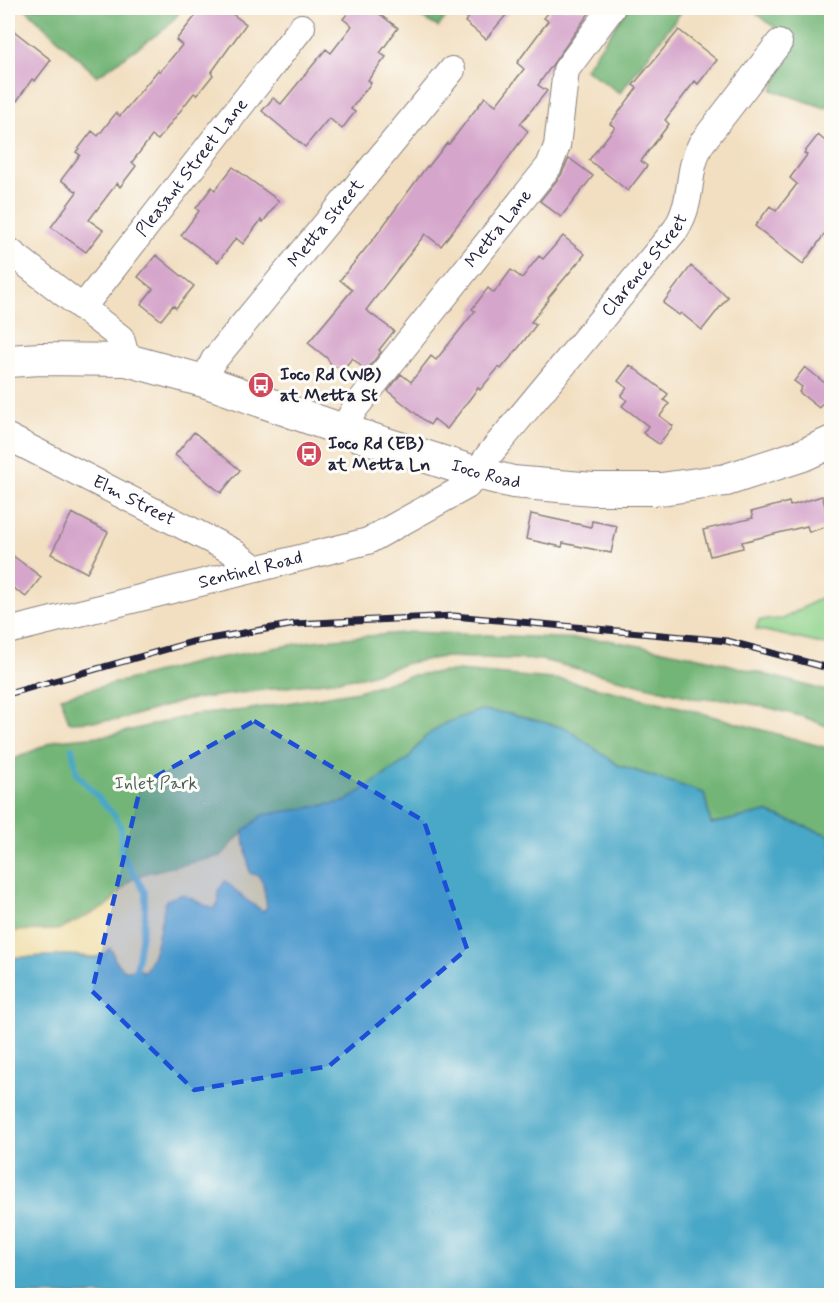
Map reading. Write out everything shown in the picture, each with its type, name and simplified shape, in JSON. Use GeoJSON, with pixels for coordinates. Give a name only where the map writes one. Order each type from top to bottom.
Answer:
{"type":"FeatureCollection","features":[{"type":"Feature","properties":{"kind":"main road","name":"Ioco Road"},"geometry":{"type":"LineString","coordinates":[[8,361],[127,360],[204,381],[343,430],[477,473],[513,482],[593,489],[661,489],[726,480],[803,455],[831,442]]}},
{"type":"Feature","properties":{"kind":"street","name":"Metta Lane"},"geometry":{"type":"LineString","coordinates":[[343,430],[355,408],[549,166],[557,146],[566,70],[612,8]]}},
{"type":"Feature","properties":{"kind":"street","name":"Pleasant Street Lane"},"geometry":{"type":"LineString","coordinates":[[83,307],[302,27]]}},
{"type":"Feature","properties":{"kind":"street","name":"Clarence Street"},"geometry":{"type":"LineString","coordinates":[[477,473],[676,229],[686,208],[693,160],[701,144],[779,43]]}},
{"type":"Feature","properties":{"kind":"street","name":"Metta Street"},"geometry":{"type":"LineString","coordinates":[[204,381],[214,360],[452,70]]}},
{"type":"Feature","properties":{"kind":"street"},"geometry":{"type":"LineString","coordinates":[[8,250],[121,338],[127,360]]}},
{"type":"Feature","properties":{"kind":"street","name":"Elm Street"},"geometry":{"type":"LineString","coordinates":[[8,437],[232,551],[256,569]]}},
{"type":"Feature","properties":{"kind":"street","name":"Sentinel Road"},"geometry":{"type":"LineString","coordinates":[[8,631],[368,541],[467,486],[477,473]]}},
{"type":"Feature","properties":{"kind":"highlighted area"},"geometry":{"type":"Polygon","coordinates":[[[254,721],[424,821],[467,949],[329,1066],[194,1090],[92,991],[141,785],[254,721]]]}},
{"type":"Feature","properties":{"kind":"green space"},"geometry":{"type":"Polygon","coordinates":[[[25,8],[183,8],[166,28],[97,76],[25,8]]]}},
{"type":"Feature","properties":{"kind":"green space"},"geometry":{"type":"Polygon","coordinates":[[[405,8],[453,8],[438,27],[405,8]]]}},
{"type":"Feature","properties":{"kind":"green space"},"geometry":{"type":"Polygon","coordinates":[[[628,8],[684,8],[620,93],[585,69],[628,8]]]}},
{"type":"Feature","properties":{"kind":"green space"},"geometry":{"type":"Polygon","coordinates":[[[749,8],[831,8],[831,101],[826,108],[772,90],[794,42],[749,8]]]}},
{"type":"Feature","properties":{"kind":"green space"},"geometry":{"type":"Polygon","coordinates":[[[831,592],[831,646],[756,629],[759,620],[783,619],[831,592]]]}},
{"type":"Feature","properties":{"kind":"green space"},"geometry":{"type":"Polygon","coordinates":[[[412,632],[608,640],[704,658],[831,692],[831,728],[804,717],[766,707],[727,699],[698,699],[542,660],[443,657],[408,663],[362,677],[187,700],[118,720],[69,722],[61,697],[201,661],[313,641],[412,632]]]}},
{"type":"Feature","properties":{"kind":"green space","name":"Inlet Park"},"geometry":{"type":"Polygon","coordinates":[[[458,671],[564,680],[679,707],[831,749],[831,836],[766,812],[711,824],[704,793],[618,765],[598,752],[425,737],[408,759],[345,802],[263,815],[243,832],[221,856],[146,873],[131,880],[107,906],[58,930],[8,931],[8,762],[57,740],[111,735],[192,715],[246,710],[358,691],[413,675],[458,671]]]}},
{"type":"Feature","properties":{"kind":"sand"},"geometry":{"type":"Polygon","coordinates":[[[243,832],[250,873],[259,876],[263,884],[267,907],[263,911],[225,881],[219,902],[213,909],[161,920],[156,947],[144,972],[139,969],[124,971],[115,960],[113,951],[95,957],[66,955],[8,958],[8,931],[58,930],[107,906],[131,880],[146,873],[221,856],[243,832]]]}},
{"type":"Feature","properties":{"kind":"water"},"geometry":{"type":"Polygon","coordinates":[[[480,710],[511,714],[566,728],[618,765],[704,793],[711,824],[766,812],[831,836],[831,1295],[8,1295],[8,958],[70,955],[92,958],[102,956],[110,948],[115,960],[124,970],[139,969],[144,972],[156,946],[166,900],[182,894],[213,909],[219,902],[218,891],[225,881],[263,911],[267,907],[263,884],[259,876],[250,873],[243,832],[263,815],[345,802],[408,759],[425,737],[445,723],[480,710]]]}},
{"type":"Feature","properties":{"kind":"building"},"geometry":{"type":"Polygon","coordinates":[[[202,8],[224,8],[246,24],[211,73],[213,75],[197,95],[194,93],[158,140],[152,136],[132,162],[136,166],[120,187],[117,183],[89,220],[103,230],[86,252],[51,227],[77,192],[61,180],[80,155],[76,152],[92,131],[98,136],[116,113],[120,116],[158,70],[160,72],[182,45],[176,40],[202,8]]]}},
{"type":"Feature","properties":{"kind":"building"},"geometry":{"type":"Polygon","coordinates":[[[352,8],[371,8],[398,28],[380,53],[386,57],[368,80],[371,83],[351,109],[355,112],[342,129],[329,118],[305,147],[262,111],[273,98],[281,104],[326,49],[331,53],[352,26],[343,19],[352,8]]]}},
{"type":"Feature","properties":{"kind":"building"},"geometry":{"type":"Polygon","coordinates":[[[476,8],[512,8],[486,39],[465,22],[476,8]]]}},
{"type":"Feature","properties":{"kind":"building"},"geometry":{"type":"Polygon","coordinates":[[[552,8],[582,8],[589,13],[538,85],[547,91],[520,124],[528,131],[441,246],[425,234],[366,310],[394,331],[366,371],[352,358],[344,369],[332,366],[327,358],[308,343],[352,290],[340,280],[427,166],[447,143],[449,144],[485,97],[496,105],[524,69],[517,63],[548,21],[544,18],[552,8]]]}},
{"type":"Feature","properties":{"kind":"building"},"geometry":{"type":"Polygon","coordinates":[[[679,30],[717,60],[698,84],[695,81],[665,120],[669,124],[641,161],[647,166],[628,191],[589,160],[615,127],[610,124],[637,88],[633,85],[679,30]]]}},
{"type":"Feature","properties":{"kind":"building"},"geometry":{"type":"Polygon","coordinates":[[[14,31],[51,60],[35,81],[32,79],[17,101],[8,94],[8,40],[14,31]]]}},
{"type":"Feature","properties":{"kind":"building"},"geometry":{"type":"Polygon","coordinates":[[[818,135],[831,146],[831,225],[803,264],[755,226],[770,206],[776,211],[797,184],[790,178],[807,155],[804,153],[818,135]]]}},
{"type":"Feature","properties":{"kind":"building"},"geometry":{"type":"Polygon","coordinates":[[[569,158],[593,176],[561,217],[540,201],[561,175],[569,158]]]}},
{"type":"Feature","properties":{"kind":"building"},"geometry":{"type":"Polygon","coordinates":[[[233,167],[279,201],[243,244],[236,238],[218,262],[181,235],[199,211],[196,208],[212,187],[215,190],[233,167]]]}},
{"type":"Feature","properties":{"kind":"building"},"geometry":{"type":"Polygon","coordinates":[[[563,236],[585,254],[531,322],[536,325],[520,346],[480,390],[478,388],[447,429],[434,419],[430,425],[388,391],[401,374],[411,382],[431,356],[436,360],[475,311],[472,309],[488,288],[494,293],[511,270],[522,278],[539,256],[543,259],[563,236]]]}},
{"type":"Feature","properties":{"kind":"building"},"geometry":{"type":"Polygon","coordinates":[[[156,255],[194,286],[176,308],[173,305],[161,320],[141,304],[153,289],[138,277],[156,255]]]}},
{"type":"Feature","properties":{"kind":"building"},"geometry":{"type":"Polygon","coordinates":[[[691,266],[728,297],[702,330],[681,313],[679,315],[663,303],[691,266]]]}},
{"type":"Feature","properties":{"kind":"building"},"geometry":{"type":"Polygon","coordinates":[[[630,365],[668,394],[664,400],[669,404],[660,416],[673,426],[659,444],[643,433],[648,426],[622,406],[627,400],[621,396],[627,388],[618,381],[630,365]]]}},
{"type":"Feature","properties":{"kind":"building"},"geometry":{"type":"Polygon","coordinates":[[[805,367],[831,388],[831,392],[819,408],[799,392],[802,387],[794,381],[805,367]]]}},
{"type":"Feature","properties":{"kind":"building"},"geometry":{"type":"Polygon","coordinates":[[[194,432],[240,470],[221,493],[175,455],[194,432]]]}},
{"type":"Feature","properties":{"kind":"building"},"geometry":{"type":"Polygon","coordinates":[[[822,496],[831,525],[809,532],[807,526],[742,542],[743,548],[710,556],[703,530],[753,518],[751,512],[789,502],[790,506],[822,496]]]}},
{"type":"Feature","properties":{"kind":"building"},"geometry":{"type":"Polygon","coordinates":[[[72,513],[108,532],[87,573],[51,554],[72,513]]]}},
{"type":"Feature","properties":{"kind":"building"},"geometry":{"type":"Polygon","coordinates":[[[531,514],[591,527],[592,521],[617,526],[611,553],[563,543],[562,547],[526,539],[531,514]]]}},
{"type":"Feature","properties":{"kind":"building"},"geometry":{"type":"Polygon","coordinates":[[[8,552],[41,577],[26,597],[8,584],[8,552]]]}},
{"type":"Feature","properties":{"kind":"waterway"},"geometry":{"type":"LineString","coordinates":[[72,748],[77,774],[115,816],[121,827],[121,853],[145,892],[145,915],[135,975]]}},
{"type":"Feature","properties":{"kind":"railway"},"geometry":{"type":"LineString","coordinates":[[8,694],[192,642],[295,624],[454,616],[727,641],[832,669]]}},
{"type":"Feature","properties":{"kind":"place","name":"Ioco Rd (WB) at Metta St"},"geometry":{"type":"Point","coordinates":[261,385]}},
{"type":"Feature","properties":{"kind":"place","name":"Ioco Rd (EB) at Metta Ln"},"geometry":{"type":"Point","coordinates":[309,454]}}]}
